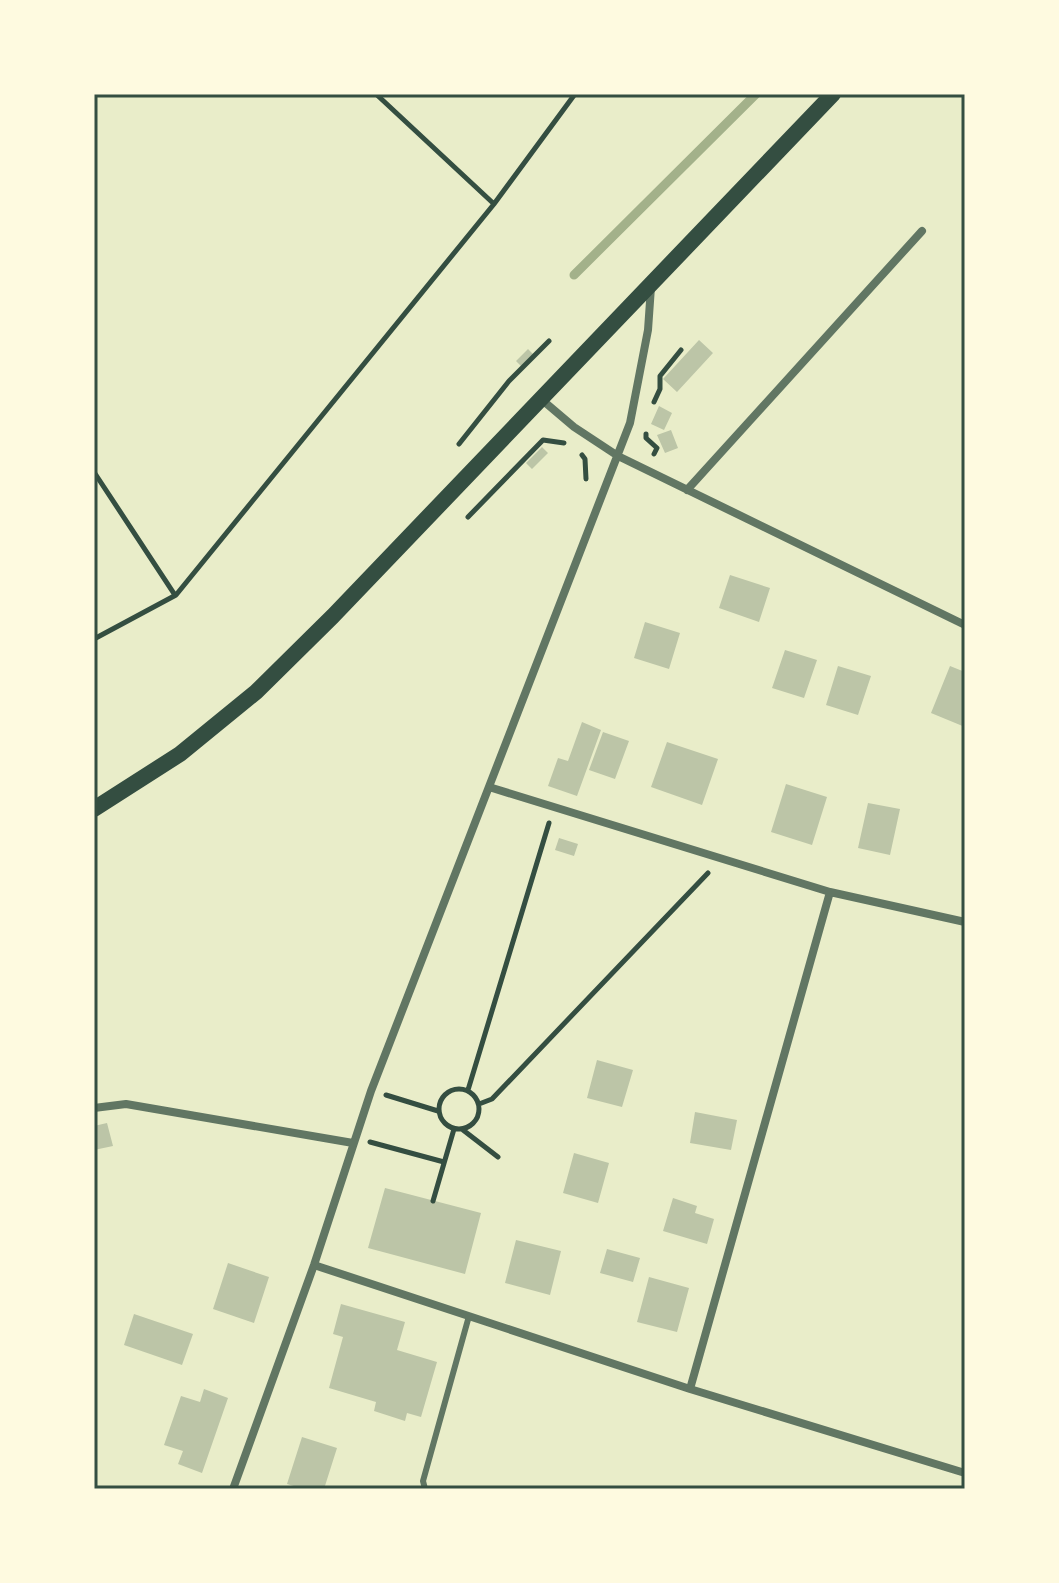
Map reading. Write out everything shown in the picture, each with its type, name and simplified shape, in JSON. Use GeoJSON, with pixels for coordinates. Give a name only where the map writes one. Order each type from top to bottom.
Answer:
{"type":"FeatureCollection","features":[{"type":"Feature","properties":{"kind":"main road"},"geometry":{"type":"LineString","coordinates":[[94,809],[180,754],[256,692],[333,616],[833,94]]}},
{"type":"Feature","properties":{"kind":"street"},"geometry":{"type":"LineString","coordinates":[[687,490],[922,231]]}},
{"type":"Feature","properties":{"kind":"street"},"geometry":{"type":"LineString","coordinates":[[233,1489],[314,1265],[371,1091],[630,423],[648,330],[651,284]]}},
{"type":"Feature","properties":{"kind":"street"},"geometry":{"type":"LineString","coordinates":[[541,399],[574,427],[618,456],[965,625]]}},
{"type":"Feature","properties":{"kind":"street"},"geometry":{"type":"LineString","coordinates":[[489,787],[830,892],[965,922]]}},
{"type":"Feature","properties":{"kind":"street"},"geometry":{"type":"LineString","coordinates":[[690,1389],[830,892]]}},
{"type":"Feature","properties":{"kind":"street"},"geometry":{"type":"LineString","coordinates":[[94,1108],[126,1104],[353,1143]]}},
{"type":"Feature","properties":{"kind":"street"},"geometry":{"type":"LineString","coordinates":[[314,1265],[690,1389],[965,1473]]}},
{"type":"Feature","properties":{"kind":"lane"},"geometry":{"type":"LineString","coordinates":[[425,1489],[423,1481],[469,1316]]}},
{"type":"Feature","properties":{"kind":"path"},"geometry":{"type":"LineString","coordinates":[[376,94],[494,204]]}},
{"type":"Feature","properties":{"kind":"path"},"geometry":{"type":"LineString","coordinates":[[94,639],[176,595],[494,204],[575,94]]}},
{"type":"Feature","properties":{"kind":"path"},"geometry":{"type":"LineString","coordinates":[[459,444],[509,381],[549,341]]}},
{"type":"Feature","properties":{"kind":"path"},"geometry":{"type":"LineString","coordinates":[[468,517],[543,440],[569,446]]}},
{"type":"Feature","properties":{"kind":"path"},"geometry":{"type":"LineString","coordinates":[[577,451],[585,459],[588,475],[584,487]]}},
{"type":"Feature","properties":{"kind":"path"},"geometry":{"type":"LineString","coordinates":[[94,472],[176,595]]}},
{"type":"Feature","properties":{"kind":"path"},"geometry":{"type":"LineString","coordinates":[[468,1090],[554,807]]}},
{"type":"Feature","properties":{"kind":"path"},"geometry":{"type":"LineString","coordinates":[[479,1104],[492,1099],[714,867]]}},
{"type":"Feature","properties":{"kind":"path"},"geometry":{"type":"LineString","coordinates":[[451,1090],[468,1090],[479,1104],[477,1120],[463,1129],[454,1129],[441,1119],[438,1111],[440,1102],[451,1090]]}},
{"type":"Feature","properties":{"kind":"path"},"geometry":{"type":"LineString","coordinates":[[371,1091],[438,1111]]}},
{"type":"Feature","properties":{"kind":"path"},"geometry":{"type":"LineString","coordinates":[[433,1201],[454,1129]]}},
{"type":"Feature","properties":{"kind":"path"},"geometry":{"type":"LineString","coordinates":[[463,1129],[498,1157]]}},
{"type":"Feature","properties":{"kind":"path"},"geometry":{"type":"LineString","coordinates":[[369,1141],[444,1162]]}},
{"type":"Feature","properties":{"kind":"building"},"geometry":{"type":"Polygon","coordinates":[[[699,340],[713,353],[677,392],[663,379],[699,340]]]}},
{"type":"Feature","properties":{"kind":"building"},"geometry":{"type":"Polygon","coordinates":[[[528,349],[533,354],[521,366],[516,361],[528,349]]]}},
{"type":"Feature","properties":{"kind":"building"},"geometry":{"type":"Polygon","coordinates":[[[659,406],[672,413],[664,430],[651,424],[659,406]]]}},
{"type":"Feature","properties":{"kind":"building"},"geometry":{"type":"Polygon","coordinates":[[[671,430],[678,448],[665,453],[657,435],[671,430]]]}},
{"type":"Feature","properties":{"kind":"building"},"geometry":{"type":"Polygon","coordinates":[[[542,447],[548,453],[532,469],[526,463],[542,447]]]}},
{"type":"Feature","properties":{"kind":"building"},"geometry":{"type":"Polygon","coordinates":[[[730,575],[770,588],[759,622],[719,608],[730,575]]]}},
{"type":"Feature","properties":{"kind":"building"},"geometry":{"type":"Polygon","coordinates":[[[645,622],[680,633],[669,669],[634,658],[645,622]]]}},
{"type":"Feature","properties":{"kind":"building"},"geometry":{"type":"Polygon","coordinates":[[[785,650],[817,660],[804,698],[772,688],[785,650]]]}},
{"type":"Feature","properties":{"kind":"building"},"geometry":{"type":"Polygon","coordinates":[[[838,666],[871,676],[858,715],[826,705],[838,666]]]}},
{"type":"Feature","properties":{"kind":"building"},"geometry":{"type":"Polygon","coordinates":[[[950,666],[965,672],[965,727],[931,713],[950,666]]]}},
{"type":"Feature","properties":{"kind":"building"},"geometry":{"type":"Polygon","coordinates":[[[582,722],[601,730],[577,796],[548,786],[558,758],[568,761],[582,722]]]}},
{"type":"Feature","properties":{"kind":"building"},"geometry":{"type":"Polygon","coordinates":[[[603,732],[629,741],[615,779],[589,770],[603,732]]]}},
{"type":"Feature","properties":{"kind":"building"},"geometry":{"type":"Polygon","coordinates":[[[667,742],[718,759],[702,805],[651,787],[667,742]]]}},
{"type":"Feature","properties":{"kind":"building"},"geometry":{"type":"Polygon","coordinates":[[[786,784],[827,797],[812,845],[771,832],[786,784]]]}},
{"type":"Feature","properties":{"kind":"building"},"geometry":{"type":"Polygon","coordinates":[[[868,803],[900,809],[890,855],[858,848],[868,803]]]}},
{"type":"Feature","properties":{"kind":"building"},"geometry":{"type":"Polygon","coordinates":[[[559,838],[578,844],[574,856],[555,850],[559,838]]]}},
{"type":"Feature","properties":{"kind":"building"},"geometry":{"type":"Polygon","coordinates":[[[597,1060],[633,1070],[622,1107],[587,1098],[597,1060]]]}},
{"type":"Feature","properties":{"kind":"building"},"geometry":{"type":"Polygon","coordinates":[[[695,1112],[737,1120],[731,1150],[690,1143],[695,1112]]]}},
{"type":"Feature","properties":{"kind":"building"},"geometry":{"type":"Polygon","coordinates":[[[107,1123],[113,1146],[94,1150],[94,1126],[107,1123]]]}},
{"type":"Feature","properties":{"kind":"building"},"geometry":{"type":"Polygon","coordinates":[[[574,1153],[609,1163],[598,1203],[563,1193],[574,1153]]]}},
{"type":"Feature","properties":{"kind":"building"},"geometry":{"type":"Polygon","coordinates":[[[385,1188],[481,1213],[465,1274],[368,1248],[385,1188]]]}},
{"type":"Feature","properties":{"kind":"building"},"geometry":{"type":"Polygon","coordinates":[[[673,1198],[697,1206],[695,1213],[714,1219],[707,1244],[663,1231],[673,1198]]]}},
{"type":"Feature","properties":{"kind":"building"},"geometry":{"type":"Polygon","coordinates":[[[516,1240],[561,1251],[550,1295],[505,1283],[516,1240]]]}},
{"type":"Feature","properties":{"kind":"building"},"geometry":{"type":"Polygon","coordinates":[[[607,1249],[640,1258],[633,1282],[600,1273],[607,1249]]]}},
{"type":"Feature","properties":{"kind":"building"},"geometry":{"type":"Polygon","coordinates":[[[228,1263],[269,1277],[254,1323],[213,1309],[228,1263]]]}},
{"type":"Feature","properties":{"kind":"building"},"geometry":{"type":"Polygon","coordinates":[[[649,1277],[689,1288],[677,1332],[637,1322],[649,1277]]]}},
{"type":"Feature","properties":{"kind":"building"},"geometry":{"type":"Polygon","coordinates":[[[341,1304],[405,1322],[397,1350],[437,1362],[421,1417],[407,1413],[405,1421],[374,1411],[376,1402],[329,1388],[343,1337],[333,1334],[341,1304]]]}},
{"type":"Feature","properties":{"kind":"building"},"geometry":{"type":"Polygon","coordinates":[[[134,1314],[193,1334],[182,1365],[124,1345],[134,1314]]]}},
{"type":"Feature","properties":{"kind":"building"},"geometry":{"type":"Polygon","coordinates":[[[204,1389],[228,1398],[202,1473],[178,1464],[183,1451],[164,1445],[181,1396],[200,1402],[204,1389]]]}},
{"type":"Feature","properties":{"kind":"building"},"geometry":{"type":"Polygon","coordinates":[[[302,1437],[337,1448],[324,1489],[304,1489],[287,1484],[302,1437]]]}},
{"type":"Feature","properties":{"kind":"waterway"},"geometry":{"type":"LineString","coordinates":[[574,275],[756,94]]}}]}
